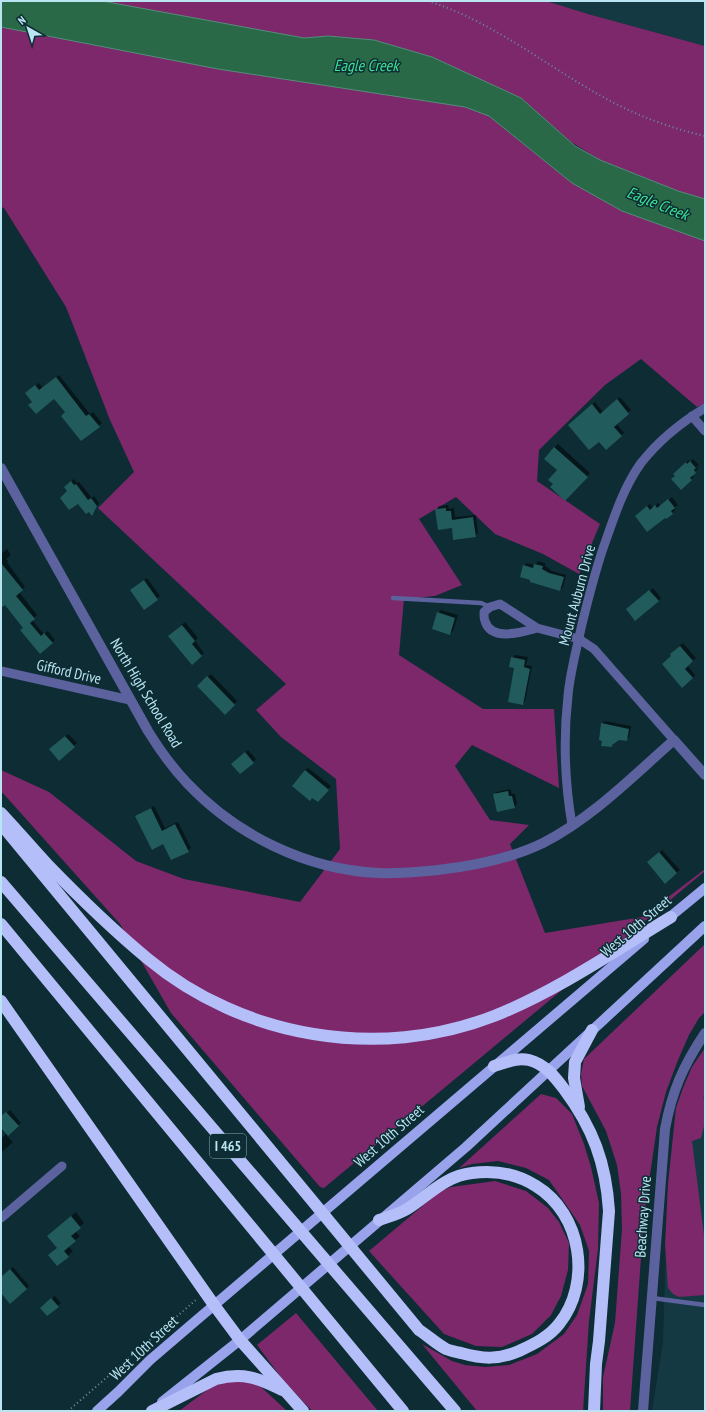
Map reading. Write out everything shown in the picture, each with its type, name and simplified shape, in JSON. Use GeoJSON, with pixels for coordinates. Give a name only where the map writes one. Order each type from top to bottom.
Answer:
{"type":"FeatureCollection","features":[{"type":"Feature","properties":{"kind":"highway"},"geometry":{"type":"LineString","coordinates":[[1,813],[87,904],[148,959],[167,974],[193,991],[239,1014],[287,1029],[310,1034],[364,1039],[391,1038],[421,1036],[468,1025],[495,1016],[554,988],[671,917]]}},
{"type":"Feature","properties":{"kind":"highway"},"geometry":{"type":"LineString","coordinates":[[1,824],[419,1330],[447,1349],[475,1357],[490,1358],[508,1356],[543,1339],[559,1324],[569,1308],[576,1290],[579,1269],[577,1248],[570,1224],[555,1201],[536,1186],[516,1177],[504,1174],[493,1172],[471,1173],[452,1178],[444,1182],[406,1209],[379,1220]]}},
{"type":"Feature","properties":{"kind":"highway","name":"I 465"},"geometry":{"type":"LineString","coordinates":[[1,882],[455,1411]]}},
{"type":"Feature","properties":{"kind":"highway","name":"I 465"},"geometry":{"type":"LineString","coordinates":[[1,924],[403,1411]]}},
{"type":"Feature","properties":{"kind":"highway"},"geometry":{"type":"LineString","coordinates":[[1,1000],[214,1305],[240,1340],[303,1411]]}},
{"type":"Feature","properties":{"kind":"highway"},"geometry":{"type":"LineString","coordinates":[[580,1110],[574,1070],[578,1055],[592,1030]]}},
{"type":"Feature","properties":{"kind":"highway"},"geometry":{"type":"LineString","coordinates":[[494,1066],[509,1061],[524,1060],[537,1063],[548,1070],[580,1110],[602,1161],[608,1192],[609,1211],[596,1364],[594,1411]]}},
{"type":"Feature","properties":{"kind":"highway"},"geometry":{"type":"LineString","coordinates":[[151,1411],[211,1381],[228,1376],[246,1376],[256,1378],[287,1393]]}},
{"type":"Feature","properties":{"kind":"main road","name":"West 10th Street"},"geometry":{"type":"LineString","coordinates":[[97,1411],[150,1360],[705,888]]}},
{"type":"Feature","properties":{"kind":"main road"},"geometry":{"type":"LineString","coordinates":[[151,1411],[240,1340],[466,1147],[705,926]]}},
{"type":"Feature","properties":{"kind":"street","name":"Mount Auburn Drive"},"geometry":{"type":"LineString","coordinates":[[572,825],[566,780],[565,725],[569,685],[594,575],[628,484],[642,462],[662,439],[705,408]]}},
{"type":"Feature","properties":{"kind":"street"},"geometry":{"type":"LineString","coordinates":[[692,416],[705,431]]}},
{"type":"Feature","properties":{"kind":"street","name":"North High School Road"},"geometry":{"type":"LineString","coordinates":[[1,468],[160,751],[200,796],[228,819],[253,835],[280,848],[313,861],[346,869],[378,873],[408,873],[462,867],[515,854],[543,843],[595,809],[674,740]]}},
{"type":"Feature","properties":{"kind":"street"},"geometry":{"type":"LineString","coordinates":[[537,628],[507,634],[499,634],[489,628],[485,622],[484,612],[490,607],[500,604],[537,628],[579,639],[594,649],[705,775]]}},
{"type":"Feature","properties":{"kind":"street","name":"Gifford Drive"},"geometry":{"type":"LineString","coordinates":[[1,671],[130,700]]}},
{"type":"Feature","properties":{"kind":"street","name":"Beachway Drive"},"geometry":{"type":"LineString","coordinates":[[643,1411],[664,1129],[673,1095],[682,1072],[705,1033]]}},
{"type":"Feature","properties":{"kind":"street"},"geometry":{"type":"LineString","coordinates":[[1,1218],[62,1166]]}},
{"type":"Feature","properties":{"kind":"lane"},"geometry":{"type":"LineString","coordinates":[[393,598],[481,603],[490,607]]}},
{"type":"Feature","properties":{"kind":"lane"},"geometry":{"type":"LineString","coordinates":[[652,1298],[705,1305]]}},
{"type":"Feature","properties":{"kind":"path"},"geometry":{"type":"LineString","coordinates":[[428,1],[462,15],[502,35],[602,97],[626,109],[676,129],[705,136]]}},
{"type":"Feature","properties":{"kind":"path"},"geometry":{"type":"LineString","coordinates":[[68,1411],[185,1309]]}},
{"type":"Feature","properties":{"kind":"shaded area"},"geometry":{"type":"Polygon","coordinates":[[[86,1],[546,1],[705,46],[705,199],[678,191],[600,160],[571,142],[521,98],[432,57],[374,40],[328,36],[304,38],[86,1]]]}},
{"type":"Feature","properties":{"kind":"shaded area"},"geometry":{"type":"Polygon","coordinates":[[[546,1],[705,1],[705,46],[588,14],[546,1]]]}},
{"type":"Feature","properties":{"kind":"shaded area"},"geometry":{"type":"Polygon","coordinates":[[[1,27],[465,107],[489,116],[572,183],[622,211],[705,241],[705,404],[697,407],[641,359],[605,385],[539,450],[537,481],[600,524],[579,574],[543,554],[495,534],[456,497],[419,519],[462,585],[435,596],[404,599],[399,655],[483,709],[554,709],[559,788],[472,745],[455,766],[490,820],[529,825],[510,844],[545,933],[642,917],[705,869],[705,871],[324,1188],[320,1187],[171,1013],[120,924],[1,791],[1,770],[49,792],[136,861],[184,879],[300,902],[340,849],[336,779],[281,737],[256,710],[286,684],[98,508],[134,472],[110,420],[66,307],[4,208],[1,207],[1,27]]]}},
{"type":"Feature","properties":{"kind":"shaded area"},"geometry":{"type":"Polygon","coordinates":[[[705,944],[705,1012],[699,1018],[689,1035],[678,1060],[666,1092],[657,1127],[644,1216],[630,1411],[603,1411],[603,1377],[615,1323],[622,1229],[621,1194],[617,1165],[606,1131],[582,1086],[581,1074],[584,1059],[705,944]]]}},
{"type":"Feature","properties":{"kind":"shaded area"},"geometry":{"type":"Polygon","coordinates":[[[705,1048],[705,1411],[652,1411],[663,1343],[668,1184],[676,1108],[692,1067],[705,1048]]]}},
{"type":"Feature","properties":{"kind":"shaded area"},"geometry":{"type":"Polygon","coordinates":[[[705,1048],[705,1095],[703,1098],[705,1099],[705,1122],[701,1138],[692,1141],[705,1243],[705,1295],[679,1297],[673,1294],[668,1288],[665,1245],[668,1184],[676,1108],[692,1067],[705,1048]]]}},
{"type":"Feature","properties":{"kind":"shaded area"},"geometry":{"type":"Polygon","coordinates":[[[541,1094],[556,1098],[572,1114],[591,1167],[599,1203],[598,1249],[589,1321],[583,1411],[477,1411],[422,1344],[452,1361],[465,1365],[485,1367],[509,1365],[537,1354],[564,1334],[577,1315],[588,1284],[589,1251],[580,1225],[549,1180],[526,1168],[498,1161],[472,1164],[459,1168],[541,1094]]]}},
{"type":"Feature","properties":{"kind":"shaded area"},"geometry":{"type":"Polygon","coordinates":[[[495,1181],[526,1191],[548,1208],[559,1222],[569,1243],[568,1270],[561,1296],[551,1315],[532,1334],[502,1347],[476,1346],[444,1334],[369,1251],[439,1192],[451,1187],[495,1181]]]}},
{"type":"Feature","properties":{"kind":"shaded area"},"geometry":{"type":"Polygon","coordinates":[[[296,1313],[378,1411],[312,1411],[283,1380],[257,1345],[296,1313]]]}},
{"type":"Feature","properties":{"kind":"shaded area"},"geometry":{"type":"Polygon","coordinates":[[[239,1380],[260,1386],[287,1411],[179,1411],[215,1384],[239,1380]]]}},
{"type":"Feature","properties":{"kind":"water","name":"Eagle Creek"},"geometry":{"type":"Polygon","coordinates":[[[1,1],[102,1],[304,38],[328,36],[374,40],[432,57],[521,98],[575,146],[600,160],[678,191],[705,199],[705,241],[622,211],[572,183],[489,116],[465,107],[218,69],[1,27],[1,1]]]}},
{"type":"Feature","properties":{"kind":"building"},"geometry":{"type":"Polygon","coordinates":[[[56,377],[86,416],[89,414],[100,427],[81,441],[61,416],[65,412],[54,399],[36,414],[28,405],[32,402],[25,393],[35,385],[39,390],[56,377]]]}},
{"type":"Feature","properties":{"kind":"building"},"geometry":{"type":"Polygon","coordinates":[[[617,399],[629,414],[614,427],[622,436],[606,450],[599,442],[589,450],[568,425],[592,404],[600,414],[617,399]]]}},
{"type":"Feature","properties":{"kind":"building"},"geometry":{"type":"Polygon","coordinates":[[[554,447],[588,477],[565,501],[550,487],[553,484],[548,480],[557,470],[544,459],[554,447]]]}},
{"type":"Feature","properties":{"kind":"building"},"geometry":{"type":"Polygon","coordinates":[[[690,461],[696,468],[694,470],[696,473],[690,478],[692,480],[681,490],[671,479],[675,476],[673,474],[686,462],[687,464],[690,461]]]}},
{"type":"Feature","properties":{"kind":"building"},"geometry":{"type":"Polygon","coordinates":[[[71,481],[74,485],[76,484],[88,500],[91,498],[97,506],[92,516],[89,512],[86,514],[78,504],[69,510],[60,498],[67,491],[64,487],[71,481]]]}},
{"type":"Feature","properties":{"kind":"building"},"geometry":{"type":"Polygon","coordinates":[[[668,499],[675,508],[671,511],[673,514],[666,519],[665,518],[647,532],[635,516],[647,506],[650,510],[655,505],[657,508],[668,499]]]}},
{"type":"Feature","properties":{"kind":"building"},"geometry":{"type":"Polygon","coordinates":[[[446,508],[446,511],[451,511],[452,520],[473,517],[476,537],[453,540],[452,528],[438,530],[435,509],[446,508]]]}},
{"type":"Feature","properties":{"kind":"building"},"geometry":{"type":"Polygon","coordinates":[[[1,563],[23,590],[16,596],[35,619],[30,623],[41,636],[44,633],[53,643],[40,654],[20,630],[23,628],[5,605],[1,608],[1,563]]]}},
{"type":"Feature","properties":{"kind":"building"},"geometry":{"type":"Polygon","coordinates":[[[534,564],[543,566],[542,569],[549,573],[564,577],[560,591],[530,582],[530,580],[520,577],[523,565],[533,568],[534,564]]]}},
{"type":"Feature","properties":{"kind":"building"},"geometry":{"type":"Polygon","coordinates":[[[144,580],[158,600],[144,610],[130,590],[144,580]]]}},
{"type":"Feature","properties":{"kind":"building"},"geometry":{"type":"Polygon","coordinates":[[[649,590],[659,601],[635,621],[626,609],[649,590]]]}},
{"type":"Feature","properties":{"kind":"building"},"geometry":{"type":"Polygon","coordinates":[[[437,612],[455,618],[450,635],[432,629],[437,612]]]}},
{"type":"Feature","properties":{"kind":"building"},"geometry":{"type":"Polygon","coordinates":[[[182,625],[195,641],[192,644],[202,656],[192,665],[168,636],[182,625]]]}},
{"type":"Feature","properties":{"kind":"building"},"geometry":{"type":"Polygon","coordinates":[[[680,646],[693,661],[685,669],[693,678],[682,688],[662,664],[671,656],[670,654],[680,646]]]}},
{"type":"Feature","properties":{"kind":"building"},"geometry":{"type":"Polygon","coordinates":[[[511,657],[525,660],[524,667],[530,669],[523,705],[508,702],[514,668],[509,667],[511,657]]]}},
{"type":"Feature","properties":{"kind":"building"},"geometry":{"type":"Polygon","coordinates":[[[207,676],[235,705],[225,715],[197,686],[207,676]]]}},
{"type":"Feature","properties":{"kind":"building"},"geometry":{"type":"Polygon","coordinates":[[[601,723],[629,729],[627,741],[619,740],[612,745],[612,747],[601,746],[602,741],[599,740],[601,723]]]}},
{"type":"Feature","properties":{"kind":"building"},"geometry":{"type":"Polygon","coordinates":[[[65,736],[75,747],[59,761],[49,749],[65,736]]]}},
{"type":"Feature","properties":{"kind":"building"},"geometry":{"type":"Polygon","coordinates":[[[245,752],[254,763],[240,774],[231,764],[245,752]]]}},
{"type":"Feature","properties":{"kind":"building"},"geometry":{"type":"Polygon","coordinates":[[[305,770],[329,790],[318,802],[312,798],[310,801],[292,786],[305,770]]]}},
{"type":"Feature","properties":{"kind":"building"},"geometry":{"type":"Polygon","coordinates":[[[508,791],[509,796],[512,796],[515,808],[497,812],[493,794],[508,791]]]}},
{"type":"Feature","properties":{"kind":"building"},"geometry":{"type":"Polygon","coordinates":[[[151,808],[162,831],[175,824],[189,852],[171,860],[163,844],[152,850],[135,816],[151,808]]]}},
{"type":"Feature","properties":{"kind":"building"},"geometry":{"type":"Polygon","coordinates":[[[659,852],[677,873],[665,884],[647,862],[659,852]]]}},
{"type":"Feature","properties":{"kind":"building"},"geometry":{"type":"Polygon","coordinates":[[[6,1112],[19,1126],[8,1136],[1,1128],[1,1116],[6,1112]]]}},
{"type":"Feature","properties":{"kind":"building"},"geometry":{"type":"Polygon","coordinates":[[[71,1216],[81,1228],[71,1236],[76,1241],[64,1251],[69,1257],[57,1266],[48,1255],[57,1248],[47,1236],[71,1216]]]}},
{"type":"Feature","properties":{"kind":"building"},"geometry":{"type":"Polygon","coordinates":[[[10,1269],[27,1289],[10,1304],[1,1293],[1,1277],[10,1269]]]}},
{"type":"Feature","properties":{"kind":"building"},"geometry":{"type":"Polygon","coordinates":[[[51,1298],[59,1307],[47,1316],[40,1308],[51,1298]]]}}]}
